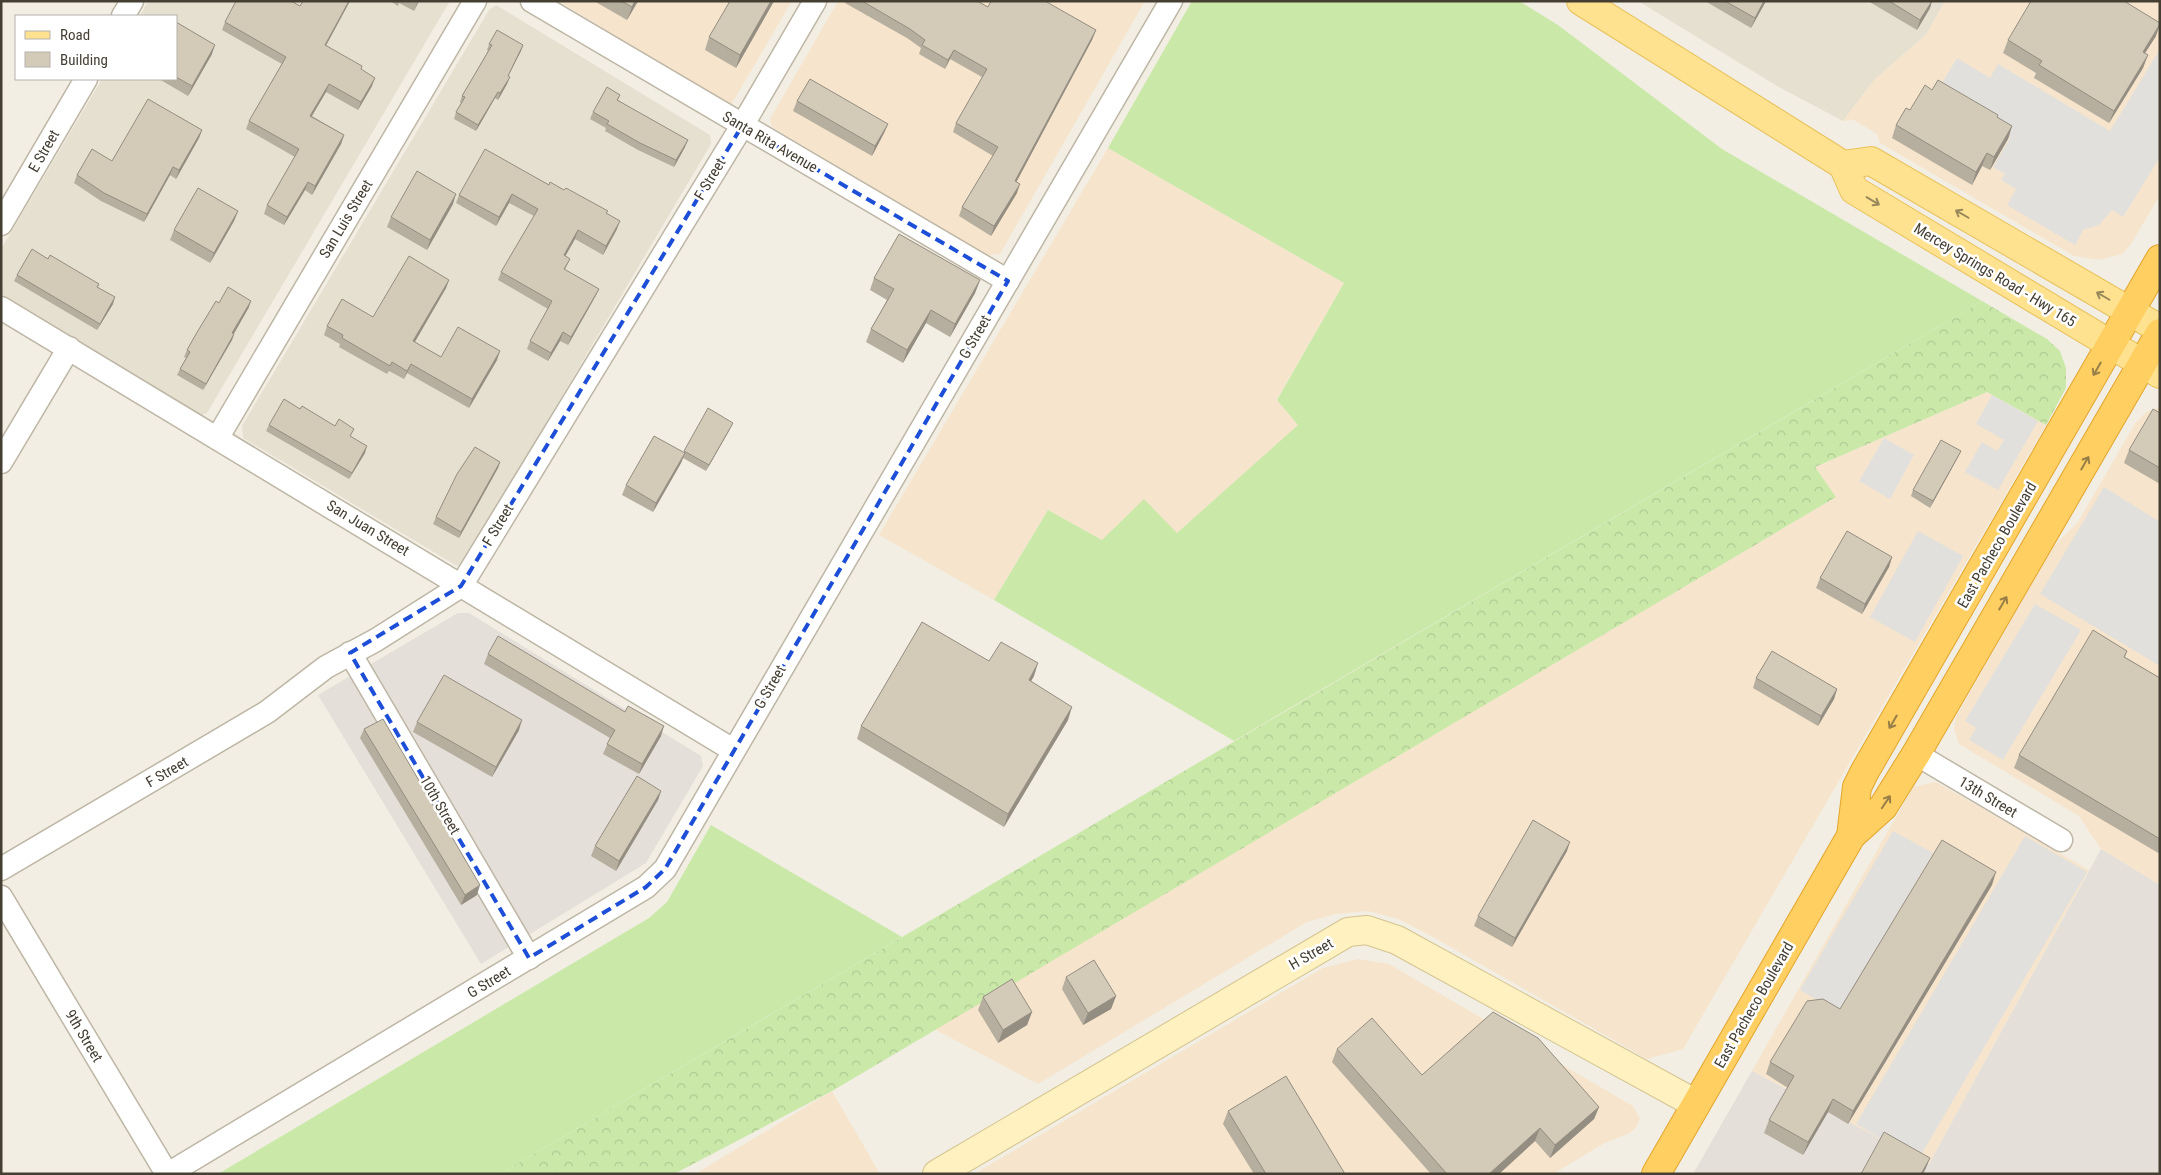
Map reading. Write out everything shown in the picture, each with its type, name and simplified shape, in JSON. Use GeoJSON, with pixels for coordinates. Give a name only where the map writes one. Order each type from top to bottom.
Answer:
{"type":"FeatureCollection","features":[{"type":"Feature","properties":{"kind":"highway","name":"East Pacheco Boulevard"},"geometry":{"type":"LineString","coordinates":[[1851,836],[1857,787],[2160,259]]}},
{"type":"Feature","properties":{"kind":"highway","name":"East Pacheco Boulevard"},"geometry":{"type":"LineString","coordinates":[[1656,1174],[1851,836],[1883,807],[2151,369],[2160,331]]}},
{"type":"Feature","properties":{"kind":"highway"},"geometry":{"type":"LineString","coordinates":[[1916,754],[1910,735],[1916,717],[1953,646],[1958,612]]}},
{"type":"Feature","properties":{"kind":"main road"},"geometry":{"type":"LineString","coordinates":[[1581,1],[1843,165],[1871,161],[2160,331]]}},
{"type":"Feature","properties":{"kind":"main road","name":"Mercey Springs Road - Hwy 165"},"geometry":{"type":"LineString","coordinates":[[1843,165],[1854,190],[2151,369]]}},
{"type":"Feature","properties":{"kind":"street"},"geometry":{"type":"LineString","coordinates":[[124,15],[132,1]]}},
{"type":"Feature","properties":{"kind":"street","name":"San Luis Street"},"geometry":{"type":"LineString","coordinates":[[218,437],[475,1]]}},
{"type":"Feature","properties":{"kind":"street","name":"Santa Rita Avenue"},"geometry":{"type":"LineString","coordinates":[[532,1],[1008,281]]}},
{"type":"Feature","properties":{"kind":"street","name":"F Street"},"geometry":{"type":"LineString","coordinates":[[1,869],[267,712],[326,667],[461,586],[742,126],[815,1]]}},
{"type":"Feature","properties":{"kind":"street","name":"G Street"},"geometry":{"type":"LineString","coordinates":[[167,1174],[646,887],[666,869],[733,750],[1171,1]]}},
{"type":"Feature","properties":{"kind":"street","name":"E Street"},"geometry":{"type":"LineString","coordinates":[[1,224],[85,80]]}},
{"type":"Feature","properties":{"kind":"street","name":"San Juan Street"},"geometry":{"type":"LineString","coordinates":[[1,308],[218,437],[733,750]]}},
{"type":"Feature","properties":{"kind":"street"},"geometry":{"type":"LineString","coordinates":[[1,462],[69,348]]}},
{"type":"Feature","properties":{"kind":"street","name":"10th Street"},"geometry":{"type":"LineString","coordinates":[[350,653],[529,958]]}},
{"type":"Feature","properties":{"kind":"street","name":"13th Street"},"geometry":{"type":"LineString","coordinates":[[1916,754],[2061,840]]}},
{"type":"Feature","properties":{"kind":"street","name":"9th Street"},"geometry":{"type":"LineString","coordinates":[[1,897],[167,1174]]}},
{"type":"Feature","properties":{"kind":"street","name":"H Street"},"geometry":{"type":"LineString","coordinates":[[937,1174],[1348,932],[1367,930],[1397,940],[1696,1104]]}},
{"type":"Feature","properties":{"kind":"highlighted area"},"geometry":{"type":"Polygon","coordinates":[[[742,126],[1008,281],[665,869],[646,887],[529,958],[350,653],[461,586],[742,126]]]}},
{"type":"Feature","properties":{"kind":"shaded area"},"geometry":{"type":"Polygon","coordinates":[[[148,1],[450,1],[207,413],[200,416],[1,298],[1,249],[101,80],[178,80],[178,15],[141,15],[148,1]]]}},
{"type":"Feature","properties":{"kind":"shaded area"},"geometry":{"type":"Polygon","coordinates":[[[558,1],[792,1],[731,105],[558,1]]]}},
{"type":"Feature","properties":{"kind":"shaded area"},"geometry":{"type":"Polygon","coordinates":[[[838,1],[1145,1],[1000,254],[986,255],[772,127],[770,119],[838,1]]]}},
{"type":"Feature","properties":{"kind":"shaded area"},"geometry":{"type":"Polygon","coordinates":[[[1638,1],[1945,1],[1926,35],[1875,79],[1843,121],[1777,86],[1638,1]]]}},
{"type":"Feature","properties":{"kind":"shaded area"},"geometry":{"type":"Polygon","coordinates":[[[1945,1],[2160,1],[2160,195],[2131,244],[2122,254],[2099,260],[2074,256],[1880,143],[1877,134],[1854,120],[1843,121],[1875,79],[1926,35],[1945,1]]]}},
{"type":"Feature","properties":{"kind":"shaded area"},"geometry":{"type":"Polygon","coordinates":[[[496,5],[710,135],[711,144],[464,562],[457,566],[243,438],[242,426],[489,10],[496,5]]]}},
{"type":"Feature","properties":{"kind":"shaded area"},"geometry":{"type":"Polygon","coordinates":[[[2160,49],[2160,157],[2123,217],[2112,210],[2099,225],[2083,230],[2075,245],[2007,205],[2016,189],[2001,180],[2005,174],[1993,167],[2010,138],[1936,93],[1957,58],[1990,78],[1998,64],[2110,131],[2160,49]]]}},
{"type":"Feature","properties":{"kind":"shaded area"},"geometry":{"type":"Polygon","coordinates":[[[1108,148],[1344,283],[1277,399],[1299,425],[1177,533],[1102,540],[1048,510],[994,600],[879,535],[1108,148]]]}},
{"type":"Feature","properties":{"kind":"shaded area"},"geometry":{"type":"Polygon","coordinates":[[[1987,392],[2046,425],[1683,1049],[1647,1059],[1431,936],[1398,919],[1368,911],[1336,914],[1307,922],[1038,1084],[934,1029],[1836,497],[1815,467],[1987,392]]]}},
{"type":"Feature","properties":{"kind":"shaded area"},"geometry":{"type":"Polygon","coordinates":[[[1992,395],[2038,421],[1998,490],[1965,472],[1982,442],[1997,451],[2004,440],[1976,424],[1992,395]]]}},
{"type":"Feature","properties":{"kind":"shaded area"},"geometry":{"type":"Polygon","coordinates":[[[2160,407],[2160,885],[2101,849],[2079,816],[1959,744],[1954,729],[1956,717],[2053,547],[2078,522],[2136,422],[2146,412],[2160,407]]]}},
{"type":"Feature","properties":{"kind":"shaded area"},"geometry":{"type":"Polygon","coordinates":[[[1884,438],[1914,455],[1890,499],[1859,481],[1884,438]]]}},
{"type":"Feature","properties":{"kind":"shaded area"},"geometry":{"type":"Polygon","coordinates":[[[2104,487],[2160,522],[2160,666],[2040,594],[2104,487]]]}},
{"type":"Feature","properties":{"kind":"shaded area"},"geometry":{"type":"Polygon","coordinates":[[[1918,531],[1963,556],[1915,642],[1870,617],[1918,531]]]}},
{"type":"Feature","properties":{"kind":"shaded area"},"geometry":{"type":"Polygon","coordinates":[[[2035,604],[2081,630],[2003,760],[1969,740],[1976,728],[1965,721],[2035,604]]]}},
{"type":"Feature","properties":{"kind":"shaded area"},"geometry":{"type":"Polygon","coordinates":[[[458,613],[469,613],[701,756],[703,766],[646,863],[481,964],[318,695],[458,613]]]}},
{"type":"Feature","properties":{"kind":"shaded area"},"geometry":{"type":"Polygon","coordinates":[[[1936,782],[2089,870],[1929,1164],[1752,1071],[1913,787],[1936,782]]]}},
{"type":"Feature","properties":{"kind":"shaded area"},"geometry":{"type":"Polygon","coordinates":[[[1893,831],[1933,853],[1839,1013],[1800,990],[1893,831]]]}},
{"type":"Feature","properties":{"kind":"shaded area"},"geometry":{"type":"Polygon","coordinates":[[[2025,836],[2087,872],[1918,1160],[1856,1124],[2025,836]]]}},
{"type":"Feature","properties":{"kind":"shaded area"},"geometry":{"type":"Polygon","coordinates":[[[2101,849],[2160,885],[2160,1174],[1693,1174],[1752,1071],[1929,1164],[2101,849]]]}},
{"type":"Feature","properties":{"kind":"shaded area"},"geometry":{"type":"Polygon","coordinates":[[[1358,959],[1389,964],[1633,1106],[1640,1119],[1636,1127],[1630,1133],[1603,1144],[1553,1174],[974,1174],[1323,968],[1358,959]]]}},
{"type":"Feature","properties":{"kind":"shaded area"},"geometry":{"type":"Polygon","coordinates":[[[832,1091],[880,1174],[695,1174],[832,1091]]]}},
{"type":"Feature","properties":{"kind":"green space"},"geometry":{"type":"Polygon","coordinates":[[[1192,1],[1519,1],[1558,25],[1722,149],[1982,301],[1234,741],[994,600],[1048,510],[1102,540],[1144,499],[1177,533],[1298,425],[1277,400],[1344,283],[1108,148],[1192,1]]]}},
{"type":"Feature","properties":{"kind":"green space"},"geometry":{"type":"Polygon","coordinates":[[[1982,301],[2047,339],[2060,351],[2066,368],[2066,388],[2046,425],[1987,392],[1815,467],[1836,497],[832,1091],[674,1174],[500,1174],[1982,301]]]}},
{"type":"Feature","properties":{"kind":"green space"},"geometry":{"type":"Polygon","coordinates":[[[711,825],[902,937],[500,1174],[218,1174],[649,918],[667,902],[711,825]]]}},
{"type":"Feature","properties":{"kind":"building"},"geometry":{"type":"Polygon","coordinates":[[[236,1],[291,1],[300,6],[303,1],[349,1],[325,45],[362,66],[361,69],[375,78],[361,102],[329,84],[310,116],[344,135],[315,186],[308,182],[287,217],[267,205],[299,149],[249,121],[286,57],[225,22],[236,1]]]}},
{"type":"Feature","properties":{"kind":"building"},"geometry":{"type":"Polygon","coordinates":[[[621,1],[635,1],[632,7],[621,1]]]}},
{"type":"Feature","properties":{"kind":"building"},"geometry":{"type":"Polygon","coordinates":[[[730,1],[771,1],[740,55],[709,37],[730,1]]]}},
{"type":"Feature","properties":{"kind":"building"},"geometry":{"type":"Polygon","coordinates":[[[862,1],[977,1],[988,7],[991,1],[1045,1],[1096,30],[1015,181],[1020,184],[994,226],[962,207],[998,147],[956,123],[987,69],[954,50],[948,60],[922,45],[925,40],[910,29],[862,1]]]}},
{"type":"Feature","properties":{"kind":"building"},"geometry":{"type":"Polygon","coordinates":[[[1725,1],[1764,1],[1755,18],[1725,1]]]}},
{"type":"Feature","properties":{"kind":"building"},"geometry":{"type":"Polygon","coordinates":[[[1889,1],[1932,1],[1920,20],[1889,1]]]}},
{"type":"Feature","properties":{"kind":"building"},"geometry":{"type":"Polygon","coordinates":[[[2031,1],[2124,1],[2160,23],[2143,52],[2148,55],[2114,111],[2039,65],[2042,61],[2008,40],[2031,1]]]}},
{"type":"Feature","properties":{"kind":"building"},"geometry":{"type":"Polygon","coordinates":[[[178,23],[215,45],[192,86],[178,78],[178,23]]]}},
{"type":"Feature","properties":{"kind":"building"},"geometry":{"type":"Polygon","coordinates":[[[497,30],[523,45],[508,76],[510,77],[500,93],[498,92],[478,125],[456,112],[465,97],[462,96],[492,45],[489,44],[497,30]]]}},
{"type":"Feature","properties":{"kind":"building"},"geometry":{"type":"Polygon","coordinates":[[[810,79],[888,124],[875,146],[797,101],[810,79]]]}},
{"type":"Feature","properties":{"kind":"building"},"geometry":{"type":"Polygon","coordinates":[[[1938,80],[1998,115],[1997,117],[2012,126],[1994,157],[1987,153],[1976,172],[1896,125],[1906,108],[1910,110],[1925,85],[1932,90],[1938,80]]]}},
{"type":"Feature","properties":{"kind":"building"},"geometry":{"type":"Polygon","coordinates":[[[607,87],[620,95],[617,100],[688,140],[676,160],[640,143],[607,124],[609,121],[593,112],[607,87]]]}},
{"type":"Feature","properties":{"kind":"building"},"geometry":{"type":"Polygon","coordinates":[[[148,99],[202,130],[179,170],[173,167],[147,214],[104,193],[77,175],[92,149],[112,161],[148,99]]]}},
{"type":"Feature","properties":{"kind":"building"},"geometry":{"type":"Polygon","coordinates":[[[485,149],[549,185],[550,182],[564,190],[566,188],[608,211],[606,213],[620,221],[606,246],[578,230],[564,255],[570,259],[564,269],[599,289],[571,337],[563,332],[551,353],[530,341],[552,301],[501,272],[538,209],[512,194],[499,217],[459,195],[485,149]]]}},
{"type":"Feature","properties":{"kind":"building"},"geometry":{"type":"Polygon","coordinates":[[[417,171],[456,194],[430,240],[391,217],[417,171]]]}},
{"type":"Feature","properties":{"kind":"building"},"geometry":{"type":"Polygon","coordinates":[[[198,188],[238,211],[214,253],[174,230],[198,188]]]}},
{"type":"Feature","properties":{"kind":"building"},"geometry":{"type":"Polygon","coordinates":[[[899,234],[980,280],[955,324],[931,310],[907,350],[871,329],[894,289],[874,278],[899,234]]]}},
{"type":"Feature","properties":{"kind":"building"},"geometry":{"type":"Polygon","coordinates":[[[32,249],[48,259],[50,255],[99,284],[97,287],[115,297],[100,324],[17,275],[32,249]]]}},
{"type":"Feature","properties":{"kind":"building"},"geometry":{"type":"Polygon","coordinates":[[[409,256],[449,280],[413,341],[441,357],[458,327],[500,351],[472,399],[411,364],[407,371],[392,362],[390,366],[342,338],[343,335],[327,326],[342,299],[373,317],[409,256]]]}},
{"type":"Feature","properties":{"kind":"building"},"geometry":{"type":"Polygon","coordinates":[[[228,287],[251,301],[206,384],[180,369],[190,352],[187,350],[196,334],[216,301],[219,303],[228,287]]]}},
{"type":"Feature","properties":{"kind":"building"},"geometry":{"type":"Polygon","coordinates":[[[284,399],[300,409],[302,406],[335,426],[339,419],[354,429],[350,436],[367,446],[352,473],[269,425],[284,399]]]}},
{"type":"Feature","properties":{"kind":"building"},"geometry":{"type":"Polygon","coordinates":[[[708,408],[733,423],[709,465],[684,451],[708,408]]]}},
{"type":"Feature","properties":{"kind":"building"},"geometry":{"type":"Polygon","coordinates":[[[2153,409],[2160,413],[2160,468],[2129,450],[2153,409]]]}},
{"type":"Feature","properties":{"kind":"building"},"geometry":{"type":"Polygon","coordinates":[[[654,436],[685,453],[656,503],[626,485],[654,436]]]}},
{"type":"Feature","properties":{"kind":"building"},"geometry":{"type":"Polygon","coordinates":[[[1941,440],[1961,451],[1933,501],[1913,490],[1941,440]]]}},
{"type":"Feature","properties":{"kind":"building"},"geometry":{"type":"Polygon","coordinates":[[[475,447],[500,462],[461,532],[436,517],[457,474],[475,447]]]}},
{"type":"Feature","properties":{"kind":"building"},"geometry":{"type":"Polygon","coordinates":[[[1847,531],[1892,557],[1865,604],[1820,578],[1847,531]]]}},
{"type":"Feature","properties":{"kind":"building"},"geometry":{"type":"Polygon","coordinates":[[[922,622],[989,661],[1001,642],[1038,663],[1029,680],[1072,707],[1008,814],[861,726],[922,622]]]}},
{"type":"Feature","properties":{"kind":"building"},"geometry":{"type":"Polygon","coordinates":[[[2093,630],[2127,651],[2124,657],[2160,678],[2160,839],[2019,755],[2093,630]]]}},
{"type":"Feature","properties":{"kind":"building"},"geometry":{"type":"Polygon","coordinates":[[[498,636],[625,712],[628,706],[664,726],[642,764],[607,744],[615,730],[488,654],[498,636]]]}},
{"type":"Feature","properties":{"kind":"building"},"geometry":{"type":"Polygon","coordinates":[[[1772,651],[1837,689],[1821,716],[1756,678],[1772,651]]]}},
{"type":"Feature","properties":{"kind":"building"},"geometry":{"type":"Polygon","coordinates":[[[444,675],[522,720],[496,767],[417,722],[444,675]]]}},
{"type":"Feature","properties":{"kind":"building"},"geometry":{"type":"Polygon","coordinates":[[[383,719],[480,885],[465,895],[364,729],[383,719]]]}},
{"type":"Feature","properties":{"kind":"building"},"geometry":{"type":"Polygon","coordinates":[[[637,776],[661,791],[619,861],[595,846],[637,776]]]}},
{"type":"Feature","properties":{"kind":"building"},"geometry":{"type":"Polygon","coordinates":[[[1533,820],[1570,842],[1515,938],[1478,916],[1533,820]]]}},
{"type":"Feature","properties":{"kind":"building"},"geometry":{"type":"Polygon","coordinates":[[[1942,840],[1996,872],[1853,1111],[1833,1099],[1808,1142],[1769,1120],[1794,1076],[1770,1062],[1807,1001],[1823,999],[1840,1009],[1942,840]]]}},
{"type":"Feature","properties":{"kind":"building"},"geometry":{"type":"Polygon","coordinates":[[[1094,960],[1116,996],[1088,1013],[1066,977],[1094,960]]]}},
{"type":"Feature","properties":{"kind":"building"},"geometry":{"type":"Polygon","coordinates":[[[1012,979],[1032,1012],[1003,1030],[983,997],[1012,979]]]}},
{"type":"Feature","properties":{"kind":"building"},"geometry":{"type":"Polygon","coordinates":[[[1493,1012],[1538,1038],[1599,1107],[1555,1145],[1540,1128],[1489,1174],[1447,1174],[1337,1049],[1372,1018],[1422,1075],[1493,1012]]]}},
{"type":"Feature","properties":{"kind":"building"},"geometry":{"type":"Polygon","coordinates":[[[1286,1076],[1345,1174],[1266,1174],[1228,1111],[1286,1076]]]}},
{"type":"Feature","properties":{"kind":"building"},"geometry":{"type":"Polygon","coordinates":[[[1884,1132],[1930,1158],[1921,1174],[1861,1174],[1884,1132]]]}}]}
